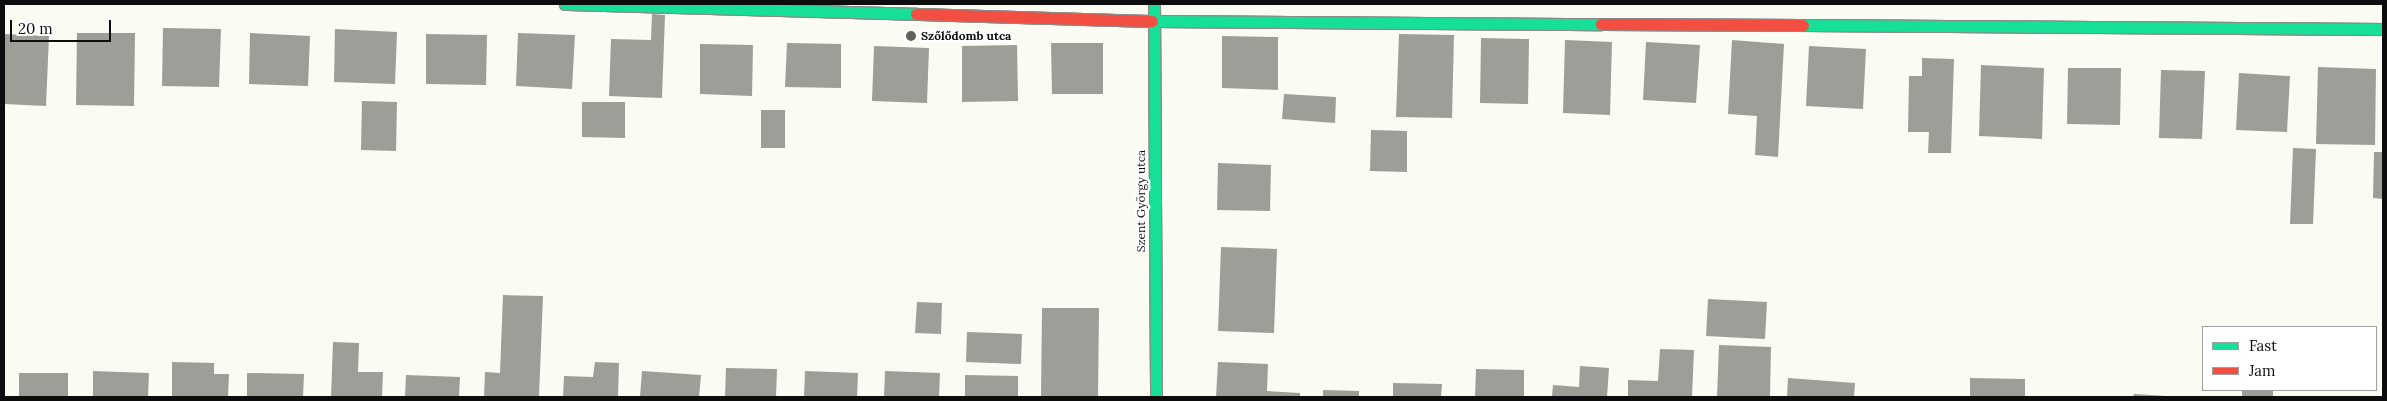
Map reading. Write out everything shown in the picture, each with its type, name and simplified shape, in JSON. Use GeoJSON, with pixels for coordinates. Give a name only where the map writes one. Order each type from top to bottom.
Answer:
{"type":"FeatureCollection","features":[{"type":"Feature","properties":{"kind":"street"},"geometry":{"type":"LineString","coordinates":[[565,4],[1155,21],[2383,29]]}},
{"type":"Feature","properties":{"kind":"street","name":"Szent György utca"},"geometry":{"type":"LineString","coordinates":[[1154,4],[1156,397]]}},
{"type":"Feature","properties":{"kind":"building"},"geometry":{"type":"Polygon","coordinates":[[[652,14],[665,15],[662,98],[609,96],[611,39],[651,40],[652,14]]]}},
{"type":"Feature","properties":{"kind":"building"},"geometry":{"type":"Polygon","coordinates":[[[163,28],[221,29],[219,87],[162,86],[163,28]]]}},
{"type":"Feature","properties":{"kind":"building"},"geometry":{"type":"Polygon","coordinates":[[[335,29],[397,32],[395,84],[334,82],[335,29]]]}},
{"type":"Feature","properties":{"kind":"building"},"geometry":{"type":"Polygon","coordinates":[[[77,33],[135,33],[134,106],[76,105],[77,33]]]}},
{"type":"Feature","properties":{"kind":"building"},"geometry":{"type":"Polygon","coordinates":[[[250,33],[310,36],[308,86],[249,84],[250,33]]]}},
{"type":"Feature","properties":{"kind":"building"},"geometry":{"type":"Polygon","coordinates":[[[518,33],[575,35],[572,89],[516,86],[518,33]]]}},
{"type":"Feature","properties":{"kind":"building"},"geometry":{"type":"Polygon","coordinates":[[[4,34],[49,36],[46,106],[4,104],[4,34]]]}},
{"type":"Feature","properties":{"kind":"building"},"geometry":{"type":"Polygon","coordinates":[[[426,34],[487,35],[486,85],[426,84],[426,34]]]}},
{"type":"Feature","properties":{"kind":"building"},"geometry":{"type":"Polygon","coordinates":[[[1399,34],[1454,35],[1452,118],[1396,117],[1399,34]]]}},
{"type":"Feature","properties":{"kind":"building"},"geometry":{"type":"Polygon","coordinates":[[[1222,36],[1278,37],[1278,90],[1222,88],[1222,36]]]}},
{"type":"Feature","properties":{"kind":"building"},"geometry":{"type":"Polygon","coordinates":[[[1481,38],[1529,39],[1528,104],[1480,103],[1481,38]]]}},
{"type":"Feature","properties":{"kind":"building"},"geometry":{"type":"Polygon","coordinates":[[[1565,40],[1612,42],[1610,115],[1563,113],[1565,40]]]}},
{"type":"Feature","properties":{"kind":"building"},"geometry":{"type":"Polygon","coordinates":[[[1732,40],[1784,44],[1778,157],[1755,155],[1757,116],[1728,114],[1732,40]]]}},
{"type":"Feature","properties":{"kind":"building"},"geometry":{"type":"Polygon","coordinates":[[[1646,42],[1700,45],[1696,103],[1643,100],[1646,42]]]}},
{"type":"Feature","properties":{"kind":"building"},"geometry":{"type":"Polygon","coordinates":[[[787,43],[841,44],[841,88],[785,87],[787,43]]]}},
{"type":"Feature","properties":{"kind":"building"},"geometry":{"type":"Polygon","coordinates":[[[1051,43],[1103,43],[1103,94],[1052,94],[1051,43]]]}},
{"type":"Feature","properties":{"kind":"building"},"geometry":{"type":"Polygon","coordinates":[[[700,44],[753,45],[752,96],[700,94],[700,44]]]}},
{"type":"Feature","properties":{"kind":"building"},"geometry":{"type":"Polygon","coordinates":[[[1017,45],[1018,101],[962,102],[962,46],[1017,45]]]}},
{"type":"Feature","properties":{"kind":"building"},"geometry":{"type":"Polygon","coordinates":[[[874,46],[929,48],[927,103],[872,101],[874,46]]]}},
{"type":"Feature","properties":{"kind":"building"},"geometry":{"type":"Polygon","coordinates":[[[1809,46],[1866,49],[1863,109],[1806,106],[1809,46]]]}},
{"type":"Feature","properties":{"kind":"building"},"geometry":{"type":"Polygon","coordinates":[[[1922,58],[1954,59],[1951,153],[1928,153],[1929,132],[1908,132],[1909,76],[1922,76],[1922,58]]]}},
{"type":"Feature","properties":{"kind":"building"},"geometry":{"type":"Polygon","coordinates":[[[1981,65],[2044,68],[2042,139],[1979,136],[1981,65]]]}},
{"type":"Feature","properties":{"kind":"building"},"geometry":{"type":"Polygon","coordinates":[[[2318,67],[2376,69],[2375,145],[2316,144],[2318,67]]]}},
{"type":"Feature","properties":{"kind":"building"},"geometry":{"type":"Polygon","coordinates":[[[2068,68],[2121,68],[2120,125],[2067,124],[2068,68]]]}},
{"type":"Feature","properties":{"kind":"building"},"geometry":{"type":"Polygon","coordinates":[[[2161,70],[2205,71],[2202,139],[2159,138],[2161,70]]]}},
{"type":"Feature","properties":{"kind":"building"},"geometry":{"type":"Polygon","coordinates":[[[2239,73],[2290,76],[2287,132],[2236,130],[2239,73]]]}},
{"type":"Feature","properties":{"kind":"building"},"geometry":{"type":"Polygon","coordinates":[[[1284,94],[1336,97],[1335,123],[1282,119],[1284,94]]]}},
{"type":"Feature","properties":{"kind":"building"},"geometry":{"type":"Polygon","coordinates":[[[362,101],[397,102],[396,151],[361,150],[362,101]]]}},
{"type":"Feature","properties":{"kind":"building"},"geometry":{"type":"Polygon","coordinates":[[[582,102],[625,102],[625,138],[582,137],[582,102]]]}},
{"type":"Feature","properties":{"kind":"building"},"geometry":{"type":"Polygon","coordinates":[[[761,110],[785,110],[785,148],[761,148],[761,110]]]}},
{"type":"Feature","properties":{"kind":"building"},"geometry":{"type":"Polygon","coordinates":[[[1371,130],[1407,131],[1407,172],[1370,171],[1371,130]]]}},
{"type":"Feature","properties":{"kind":"building"},"geometry":{"type":"Polygon","coordinates":[[[2293,148],[2316,149],[2313,224],[2290,224],[2293,148]]]}},
{"type":"Feature","properties":{"kind":"building"},"geometry":{"type":"Polygon","coordinates":[[[2374,152],[2383,152],[2383,199],[2373,198],[2374,152]]]}},
{"type":"Feature","properties":{"kind":"building"},"geometry":{"type":"Polygon","coordinates":[[[1218,163],[1271,165],[1270,211],[1217,210],[1218,163]]]}},
{"type":"Feature","properties":{"kind":"building"},"geometry":{"type":"Polygon","coordinates":[[[1221,247],[1277,249],[1274,333],[1218,331],[1221,247]]]}},
{"type":"Feature","properties":{"kind":"building"},"geometry":{"type":"Polygon","coordinates":[[[503,295],[543,296],[539,397],[484,397],[485,372],[500,373],[503,295]]]}},
{"type":"Feature","properties":{"kind":"building"},"geometry":{"type":"Polygon","coordinates":[[[1708,299],[1767,302],[1765,339],[1706,336],[1708,299]]]}},
{"type":"Feature","properties":{"kind":"building"},"geometry":{"type":"Polygon","coordinates":[[[917,302],[942,303],[941,334],[915,333],[917,302]]]}},
{"type":"Feature","properties":{"kind":"building"},"geometry":{"type":"Polygon","coordinates":[[[1042,308],[1099,308],[1098,397],[1041,397],[1042,308]]]}},
{"type":"Feature","properties":{"kind":"building"},"geometry":{"type":"Polygon","coordinates":[[[967,332],[1022,334],[1021,364],[966,362],[967,332]]]}},
{"type":"Feature","properties":{"kind":"building"},"geometry":{"type":"Polygon","coordinates":[[[333,342],[359,343],[358,372],[383,372],[382,397],[331,397],[333,342]]]}},
{"type":"Feature","properties":{"kind":"building"},"geometry":{"type":"Polygon","coordinates":[[[1719,345],[1771,347],[1770,397],[1717,397],[1719,345]]]}},
{"type":"Feature","properties":{"kind":"building"},"geometry":{"type":"Polygon","coordinates":[[[1660,349],[1694,350],[1692,397],[1628,397],[1628,380],[1658,381],[1660,349]]]}},
{"type":"Feature","properties":{"kind":"building"},"geometry":{"type":"Polygon","coordinates":[[[172,362],[214,363],[214,374],[229,374],[228,397],[172,397],[172,362]]]}},
{"type":"Feature","properties":{"kind":"building"},"geometry":{"type":"Polygon","coordinates":[[[595,362],[619,363],[618,397],[563,397],[564,376],[593,377],[595,362]]]}},
{"type":"Feature","properties":{"kind":"building"},"geometry":{"type":"Polygon","coordinates":[[[1218,362],[1268,364],[1267,391],[1300,393],[1300,397],[1216,397],[1218,362]]]}},
{"type":"Feature","properties":{"kind":"building"},"geometry":{"type":"Polygon","coordinates":[[[1580,366],[1609,368],[1607,397],[1552,397],[1553,385],[1579,387],[1580,366]]]}},
{"type":"Feature","properties":{"kind":"building"},"geometry":{"type":"Polygon","coordinates":[[[726,368],[777,369],[776,397],[725,397],[726,368]]]}},
{"type":"Feature","properties":{"kind":"building"},"geometry":{"type":"Polygon","coordinates":[[[1476,369],[1524,370],[1524,397],[1475,397],[1476,369]]]}},
{"type":"Feature","properties":{"kind":"building"},"geometry":{"type":"Polygon","coordinates":[[[93,371],[149,373],[148,397],[93,397],[93,371]]]}},
{"type":"Feature","properties":{"kind":"building"},"geometry":{"type":"Polygon","coordinates":[[[642,371],[701,375],[699,397],[640,397],[642,371]]]}},
{"type":"Feature","properties":{"kind":"building"},"geometry":{"type":"Polygon","coordinates":[[[805,371],[858,373],[857,397],[804,397],[805,371]]]}},
{"type":"Feature","properties":{"kind":"building"},"geometry":{"type":"Polygon","coordinates":[[[885,371],[940,373],[939,397],[884,397],[885,371]]]}},
{"type":"Feature","properties":{"kind":"building"},"geometry":{"type":"Polygon","coordinates":[[[19,373],[68,373],[68,397],[19,397],[19,373]]]}},
{"type":"Feature","properties":{"kind":"building"},"geometry":{"type":"Polygon","coordinates":[[[247,373],[304,374],[303,397],[247,397],[247,373]]]}},
{"type":"Feature","properties":{"kind":"building"},"geometry":{"type":"Polygon","coordinates":[[[406,375],[460,377],[459,397],[405,397],[406,375]]]}},
{"type":"Feature","properties":{"kind":"building"},"geometry":{"type":"Polygon","coordinates":[[[965,375],[1018,376],[1018,397],[965,397],[965,375]]]}},
{"type":"Feature","properties":{"kind":"building"},"geometry":{"type":"Polygon","coordinates":[[[1788,378],[1855,383],[1854,397],[1787,397],[1788,378]]]}},
{"type":"Feature","properties":{"kind":"building"},"geometry":{"type":"Polygon","coordinates":[[[1970,378],[2025,379],[2025,397],[1970,397],[1970,378]]]}},
{"type":"Feature","properties":{"kind":"building"},"geometry":{"type":"Polygon","coordinates":[[[1393,383],[1442,384],[1441,397],[1393,397],[1393,383]]]}},
{"type":"Feature","properties":{"kind":"building"},"geometry":{"type":"Polygon","coordinates":[[[1323,390],[1359,391],[1359,397],[1323,397],[1323,390]]]}},
{"type":"Feature","properties":{"kind":"building"},"geometry":{"type":"Polygon","coordinates":[[[2242,391],[2273,391],[2273,397],[2242,397],[2242,391]]]}},
{"type":"Feature","properties":{"kind":"building"},"geometry":{"type":"Polygon","coordinates":[[[2134,394],[2167,396],[2167,397],[2133,397],[2134,394]]]}},
{"type":"Feature","properties":{"kind":"traffic: fast"},"geometry":{"type":"LineString","coordinates":[[565,4],[916,14]]}},
{"type":"Feature","properties":{"kind":"traffic: fast"},"geometry":{"type":"LineString","coordinates":[[1154,4],[1156,397]]}},
{"type":"Feature","properties":{"kind":"traffic: fast"},"geometry":{"type":"LineString","coordinates":[[1152,21],[1601,24]]}},
{"type":"Feature","properties":{"kind":"traffic: fast"},"geometry":{"type":"LineString","coordinates":[[1803,25],[2383,29]]}},
{"type":"Feature","properties":{"kind":"traffic: jam"},"geometry":{"type":"LineString","coordinates":[[916,14],[1152,21]]}},
{"type":"Feature","properties":{"kind":"traffic: jam"},"geometry":{"type":"LineString","coordinates":[[1601,24],[1803,25]]}},
{"type":"Feature","properties":{"kind":"place","name":"Szőlődomb utca"},"geometry":{"type":"Point","coordinates":[911,36]}}]}
